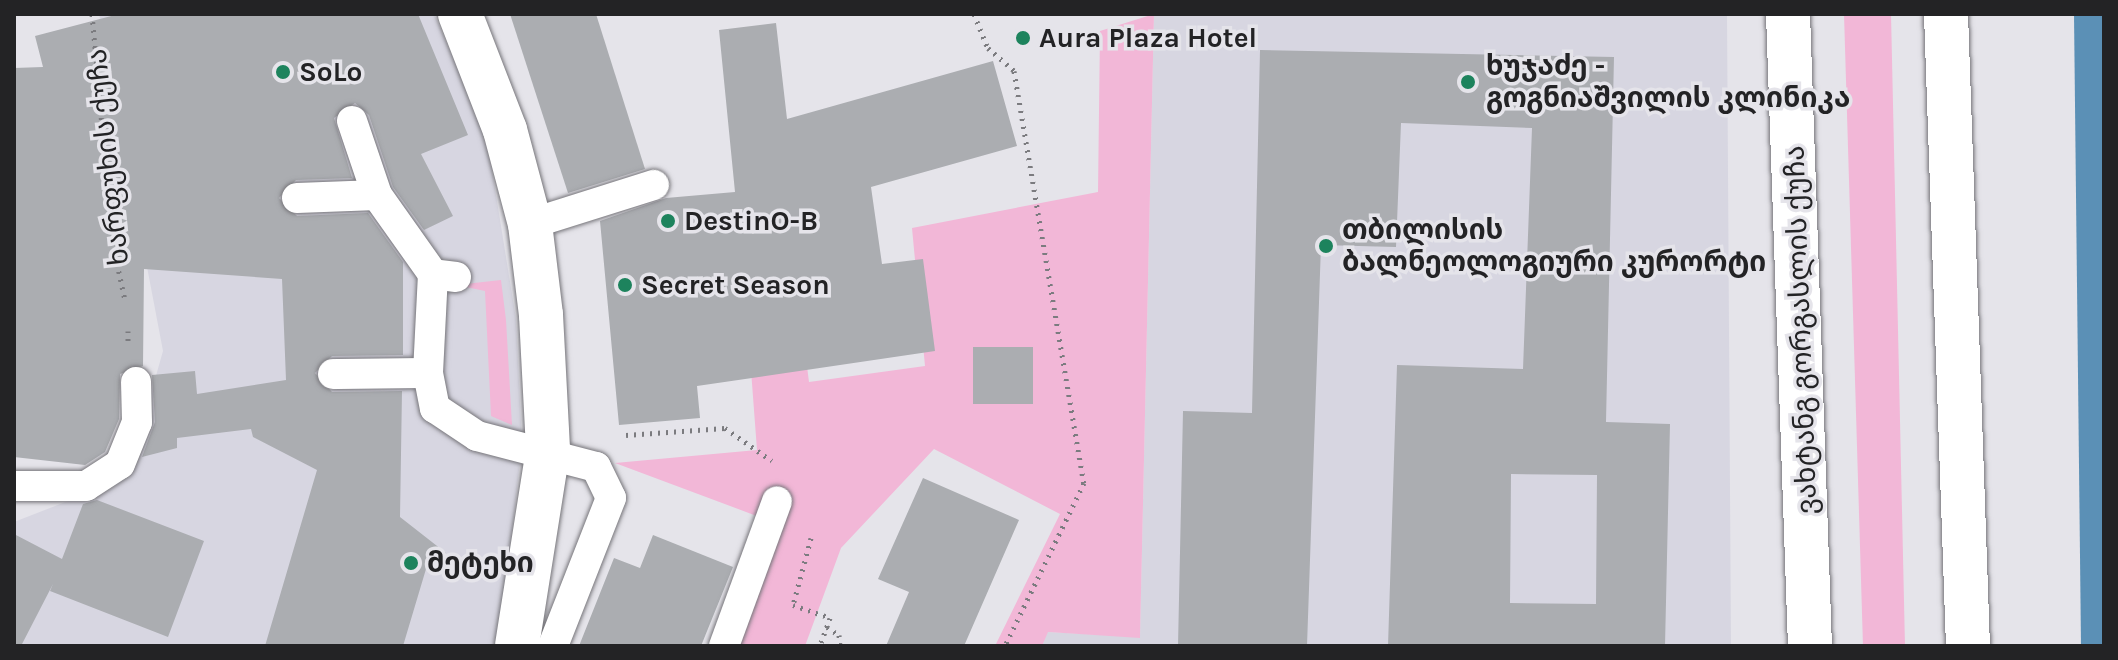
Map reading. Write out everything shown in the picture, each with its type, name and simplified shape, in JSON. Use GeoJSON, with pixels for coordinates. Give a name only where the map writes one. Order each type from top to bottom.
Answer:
{"type":"FeatureCollection","features":[{"type":"Feature","properties":{"kind":"main road"},"geometry":{"type":"LineString","coordinates":[[460,14],[505,130],[530,224],[548,450],[517,646]]}},
{"type":"Feature","properties":{"kind":"main road","name":"ვახტანგ გორგასლის ქუჩა"},"geometry":{"type":"LineString","coordinates":[[1788,14],[1810,646]]}},
{"type":"Feature","properties":{"kind":"main road"},"geometry":{"type":"LineString","coordinates":[[1946,14],[1968,646]]}},
{"type":"Feature","properties":{"kind":"lane"},"geometry":{"type":"LineString","coordinates":[[352,121],[377,195],[445,275],[428,373],[435,408],[466,429],[548,450],[596,467],[611,498],[553,646]]}},
{"type":"Feature","properties":{"kind":"lane"},"geometry":{"type":"LineString","coordinates":[[530,224],[654,185]]}},
{"type":"Feature","properties":{"kind":"lane"},"geometry":{"type":"LineString","coordinates":[[297,198],[377,195]]}},
{"type":"Feature","properties":{"kind":"lane"},"geometry":{"type":"LineString","coordinates":[[333,374],[428,373]]}},
{"type":"Feature","properties":{"kind":"lane"},"geometry":{"type":"LineString","coordinates":[[14,486],[86,486],[120,464],[137,422],[136,382]]}},
{"type":"Feature","properties":{"kind":"lane"},"geometry":{"type":"LineString","coordinates":[[724,646],[777,501]]}},
{"type":"Feature","properties":{"kind":"path","name":"ხარფუხის ქუჩა"},"geometry":{"type":"LineString","coordinates":[[92,14],[112,240],[125,300]]}},
{"type":"Feature","properties":{"kind":"path"},"geometry":{"type":"LineString","coordinates":[[974,14],[988,48],[1014,71],[1084,483],[1005,646]]}},
{"type":"Feature","properties":{"kind":"path"},"geometry":{"type":"LineString","coordinates":[[608,437],[725,428],[769,456],[780,477],[777,501]]}},
{"type":"Feature","properties":{"kind":"path"},"geometry":{"type":"LineString","coordinates":[[820,646],[830,618]]}},
{"type":"Feature","properties":{"kind":"path"},"geometry":{"type":"LineString","coordinates":[[827,627],[839,635],[840,646]]}},
{"type":"Feature","properties":{"kind":"shaded area"},"geometry":{"type":"Polygon","coordinates":[[[99,14],[434,14],[486,133],[516,319],[522,444],[499,646],[14,646],[14,522],[127,478],[163,351],[99,14]]]}},
{"type":"Feature","properties":{"kind":"shaded area"},"geometry":{"type":"Polygon","coordinates":[[[1154,14],[1727,14],[1731,646],[1042,646],[1047,632],[1140,637],[1154,14]]]}},
{"type":"Feature","properties":{"kind":"shaded area"},"geometry":{"type":"Polygon","coordinates":[[[1154,14],[1140,638],[1048,632],[1042,646],[995,646],[1060,514],[934,449],[841,548],[805,646],[737,646],[781,525],[615,463],[757,450],[744,277],[795,272],[809,382],[925,366],[912,228],[1098,192],[1100,31],[1154,14]]]}},
{"type":"Feature","properties":{"kind":"shaded area"},"geometry":{"type":"Polygon","coordinates":[[[1844,14],[1891,14],[1905,646],[1863,646],[1844,14]]]}},
{"type":"Feature","properties":{"kind":"shaded area"},"geometry":{"type":"Polygon","coordinates":[[[501,280],[512,425],[491,416],[485,291],[456,285],[501,280]]]}},
{"type":"Feature","properties":{"kind":"water"},"geometry":{"type":"Polygon","coordinates":[[[2074,14],[2104,14],[2104,646],[2081,646],[2074,14]]]}},
{"type":"Feature","properties":{"kind":"building"},"geometry":{"type":"Polygon","coordinates":[[[119,14],[418,14],[468,135],[421,154],[453,216],[424,230],[393,187],[369,115],[355,103],[334,118],[352,178],[296,180],[279,198],[297,216],[368,213],[403,262],[403,355],[332,356],[315,373],[332,392],[402,391],[400,517],[446,553],[426,569],[403,646],[265,646],[317,470],[253,437],[251,429],[177,438],[177,448],[142,457],[155,422],[152,375],[195,371],[197,394],[286,380],[282,279],[144,269],[143,366],[120,374],[119,419],[105,452],[85,465],[14,457],[14,68],[43,67],[35,36],[119,14]]]}},
{"type":"Feature","properties":{"kind":"building"},"geometry":{"type":"Polygon","coordinates":[[[510,14],[596,14],[645,169],[568,193],[510,14]]]}},
{"type":"Feature","properties":{"kind":"building"},"geometry":{"type":"Polygon","coordinates":[[[776,23],[787,119],[993,61],[1017,146],[871,187],[882,264],[923,259],[935,351],[697,386],[700,418],[619,425],[600,221],[666,198],[735,192],[719,30],[776,23]]]}},
{"type":"Feature","properties":{"kind":"building","name":"თბილისის ბალნეოლოგიური კურორტი"},"geometry":{"type":"Polygon","coordinates":[[[1260,50],[1614,57],[1606,422],[1670,424],[1665,646],[1388,646],[1397,365],[1523,369],[1532,128],[1401,123],[1396,247],[1321,245],[1307,646],[1178,646],[1183,411],[1252,413],[1260,50]],[[1511,474],[1510,603],[1596,604],[1597,475],[1511,474]]]}},
{"type":"Feature","properties":{"kind":"building"},"geometry":{"type":"Polygon","coordinates":[[[973,347],[1033,347],[1033,404],[973,404],[973,347]]]}},
{"type":"Feature","properties":{"kind":"building"},"geometry":{"type":"Polygon","coordinates":[[[923,478],[1019,520],[964,646],[886,646],[909,592],[878,579],[923,478]]]}},
{"type":"Feature","properties":{"kind":"building"},"geometry":{"type":"Polygon","coordinates":[[[97,500],[204,541],[168,637],[50,591],[53,584],[21,646],[14,646],[14,534],[62,559],[83,504],[97,500]]]}},
{"type":"Feature","properties":{"kind":"building"},"geometry":{"type":"Polygon","coordinates":[[[653,535],[733,567],[701,646],[579,646],[614,558],[640,568],[653,535]]]}},
{"type":"Feature","properties":{"kind":"place","name":"Aura Plaza Hotel"},"geometry":{"type":"Point","coordinates":[1023,38]}},
{"type":"Feature","properties":{"kind":"place","name":"SoLo"},"geometry":{"type":"Point","coordinates":[283,72]}},
{"type":"Feature","properties":{"kind":"place","name":"ხუჯაძე - გოგნიაშვილის კლინიკა"},"geometry":{"type":"Point","coordinates":[1468,82]}},
{"type":"Feature","properties":{"kind":"place","name":"DestinO-B"},"geometry":{"type":"Point","coordinates":[668,221]}},
{"type":"Feature","properties":{"kind":"place","name":"თბილისის ბალნეოლოგიური კურორტი"},"geometry":{"type":"Point","coordinates":[1326,246]}},
{"type":"Feature","properties":{"kind":"place","name":"Secret Season"},"geometry":{"type":"Point","coordinates":[625,285]}},
{"type":"Feature","properties":{"kind":"place","name":"მეტეხი"},"geometry":{"type":"Point","coordinates":[411,563]}}]}
